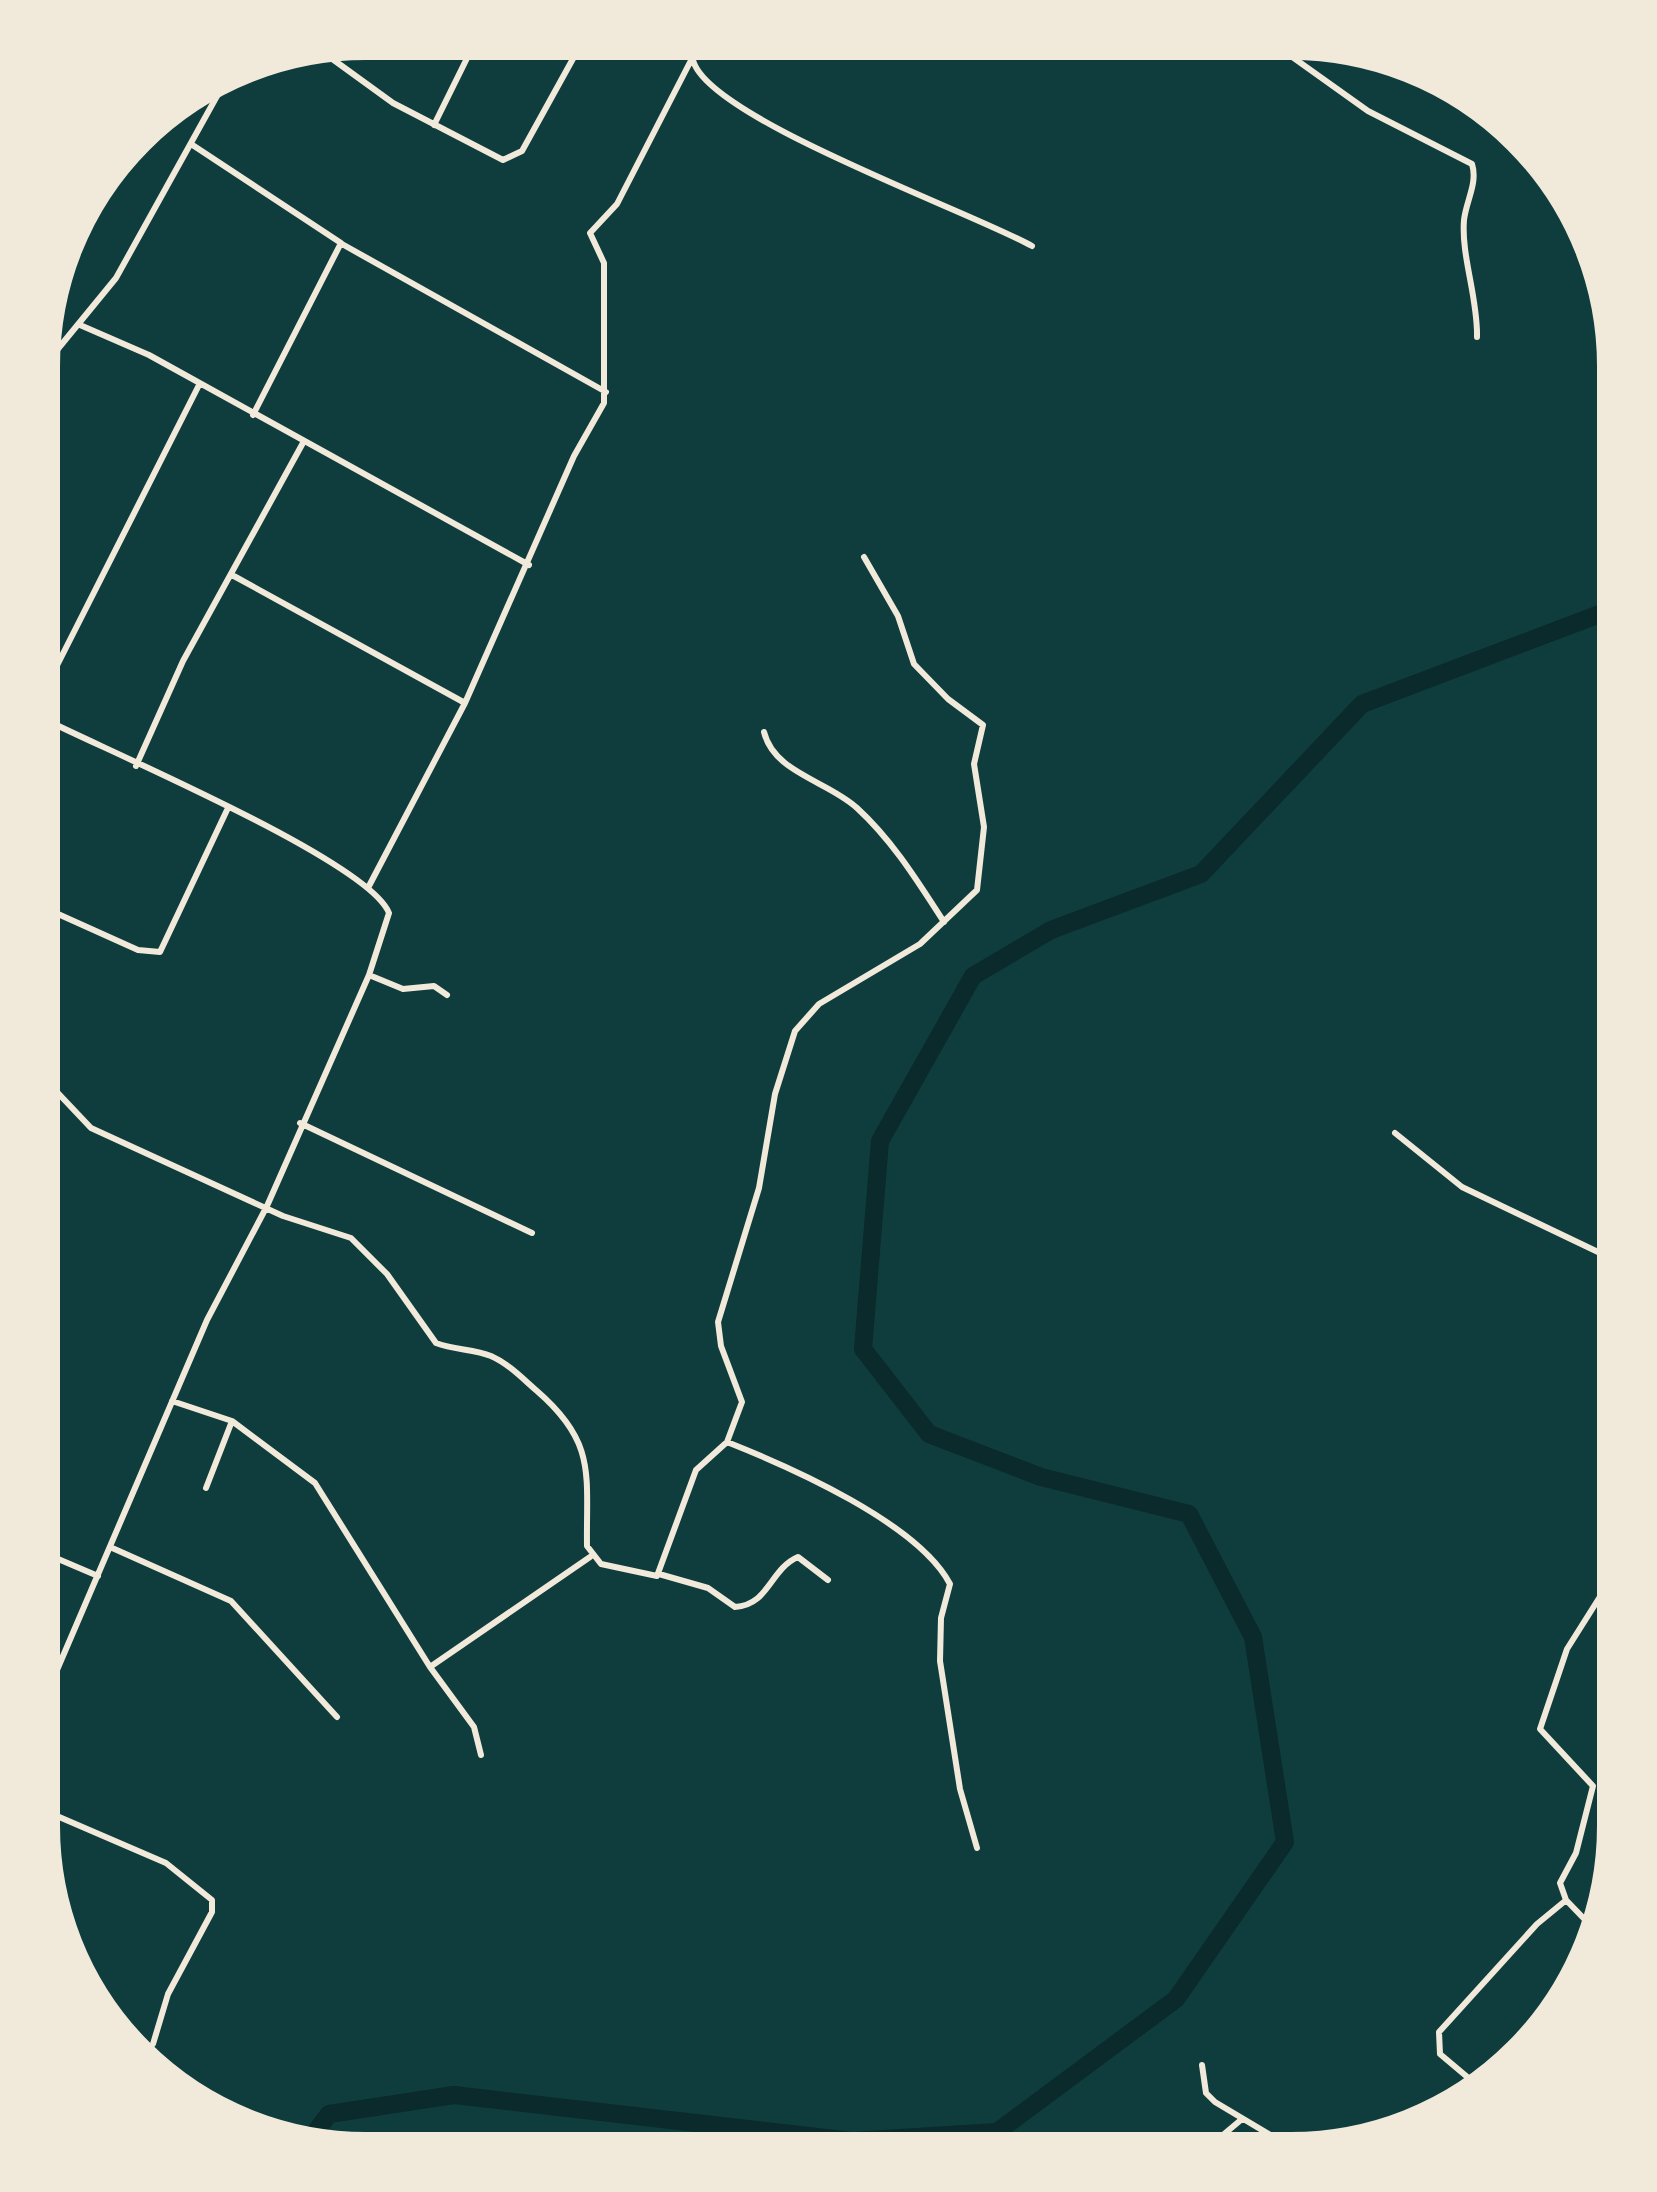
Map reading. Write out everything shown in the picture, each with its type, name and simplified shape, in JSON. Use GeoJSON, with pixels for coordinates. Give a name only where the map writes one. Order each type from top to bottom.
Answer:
{"type":"FeatureCollection","features":[{"type":"Feature","properties":{"kind":"street"},"geometry":{"type":"LineString","coordinates":[[1292,57],[1368,111],[1472,164],[1474,182],[1464,227],[1478,301],[1477,337]]}},
{"type":"Feature","properties":{"kind":"street"},"geometry":{"type":"LineString","coordinates":[[434,124],[467,58]]}},
{"type":"Feature","properties":{"kind":"street"},"geometry":{"type":"LineString","coordinates":[[333,60],[370,89],[493,158],[516,155],[573,58]]}},
{"type":"Feature","properties":{"kind":"street"},"geometry":{"type":"LineString","coordinates":[[369,886],[465,703],[606,392],[604,263],[590,233],[617,204],[691,58]]}},
{"type":"Feature","properties":{"kind":"street"},"geometry":{"type":"LineString","coordinates":[[693,58],[709,87],[788,133],[1032,246]]}},
{"type":"Feature","properties":{"kind":"street"},"geometry":{"type":"LineString","coordinates":[[58,350],[116,278],[218,94]]}},
{"type":"Feature","properties":{"kind":"street"},"geometry":{"type":"LineString","coordinates":[[191,144],[341,243],[606,392]]}},
{"type":"Feature","properties":{"kind":"street"},"geometry":{"type":"LineString","coordinates":[[254,415],[341,243]]}},
{"type":"Feature","properties":{"kind":"street"},"geometry":{"type":"LineString","coordinates":[[80,325],[530,565]]}},
{"type":"Feature","properties":{"kind":"street"},"geometry":{"type":"LineString","coordinates":[[57,665],[199,385]]}},
{"type":"Feature","properties":{"kind":"street"},"geometry":{"type":"LineString","coordinates":[[136,766],[183,661],[304,441]]}},
{"type":"Feature","properties":{"kind":"street"},"geometry":{"type":"LineString","coordinates":[[591,1556],[612,1568],[652,1578],[659,1574],[691,1479],[701,1461],[727,1442],[742,1402],[718,1322],[759,1189],[775,1094],[795,1031],[808,1011],[898,961],[977,890],[984,827],[974,764],[985,730],[980,719],[948,699],[914,664],[898,616],[864,557]]}},
{"type":"Feature","properties":{"kind":"street"},"geometry":{"type":"LineString","coordinates":[[232,575],[465,703]]}},
{"type":"Feature","properties":{"kind":"street"},"geometry":{"type":"LineString","coordinates":[[57,726],[289,837],[369,886],[389,913],[369,975],[267,1206],[172,1400],[57,1671]]}},
{"type":"Feature","properties":{"kind":"street"},"geometry":{"type":"LineString","coordinates":[[764,732],[778,759],[856,807],[916,877],[944,922]]}},
{"type":"Feature","properties":{"kind":"street"},"geometry":{"type":"LineString","coordinates":[[57,914],[138,950],[160,952],[227,809]]}},
{"type":"Feature","properties":{"kind":"street"},"geometry":{"type":"LineString","coordinates":[[369,975],[403,988],[434,986],[447,995]]}},
{"type":"Feature","properties":{"kind":"street"},"geometry":{"type":"LineString","coordinates":[[57,1092],[91,1128],[283,1216],[351,1238],[387,1274],[436,1343],[488,1355],[552,1404],[585,1453],[591,1556]]}},
{"type":"Feature","properties":{"kind":"street"},"geometry":{"type":"LineString","coordinates":[[300,1123],[532,1232]]}},
{"type":"Feature","properties":{"kind":"street"},"geometry":{"type":"LineString","coordinates":[[1395,1133],[1462,1187],[1599,1253]]}},
{"type":"Feature","properties":{"kind":"street"},"geometry":{"type":"LineString","coordinates":[[172,1400],[232,1421],[315,1484],[430,1667],[477,1732],[481,1755]]}},
{"type":"Feature","properties":{"kind":"street"},"geometry":{"type":"LineString","coordinates":[[206,1488],[232,1421]]}},
{"type":"Feature","properties":{"kind":"street"},"geometry":{"type":"LineString","coordinates":[[727,1442],[860,1508],[911,1541],[948,1579],[941,1667],[959,1789],[977,1848]]}},
{"type":"Feature","properties":{"kind":"street"},"geometry":{"type":"LineString","coordinates":[[109,1547],[231,1601],[337,1717]]}},
{"type":"Feature","properties":{"kind":"street"},"geometry":{"type":"LineString","coordinates":[[430,1667],[591,1556]]}},
{"type":"Feature","properties":{"kind":"street"},"geometry":{"type":"LineString","coordinates":[[659,1574],[708,1588],[735,1607],[761,1597],[778,1569],[798,1557],[827,1580]]}},
{"type":"Feature","properties":{"kind":"street"},"geometry":{"type":"LineString","coordinates":[[57,1559],[98,1576]]}},
{"type":"Feature","properties":{"kind":"street"},"geometry":{"type":"LineString","coordinates":[[1585,1920],[1566,1900],[1561,1877],[1576,1853],[1594,1793],[1590,1780],[1540,1735],[1540,1724],[1567,1649],[1599,1598]]}},
{"type":"Feature","properties":{"kind":"street"},"geometry":{"type":"LineString","coordinates":[[57,1816],[166,1863],[212,1900],[212,1912],[168,1994],[153,2044]]}},
{"type":"Feature","properties":{"kind":"street"},"geometry":{"type":"LineString","coordinates":[[1469,2078],[1440,2054],[1439,2032],[1537,1924],[1566,1900]]}},
{"type":"Feature","properties":{"kind":"street"},"geometry":{"type":"LineString","coordinates":[[1202,2065],[1206,2093],[1269,2135]]}},
{"type":"Feature","properties":{"kind":"street"},"geometry":{"type":"LineString","coordinates":[[1223,2135],[1242,2119]]}},
{"type":"Feature","properties":{"kind":"waterway"},"geometry":{"type":"LineString","coordinates":[[949,2135],[997,2132],[1176,1999],[1285,1842],[1253,1637],[1189,1514],[1041,1477],[929,1434],[863,1349],[880,1141],[973,976],[1051,930],[1201,874],[1362,704],[1600,614]]}},
{"type":"Feature","properties":{"kind":"waterway"},"geometry":{"type":"LineString","coordinates":[[317,2130],[329,2114],[454,2095],[800,2135]]}}]}
